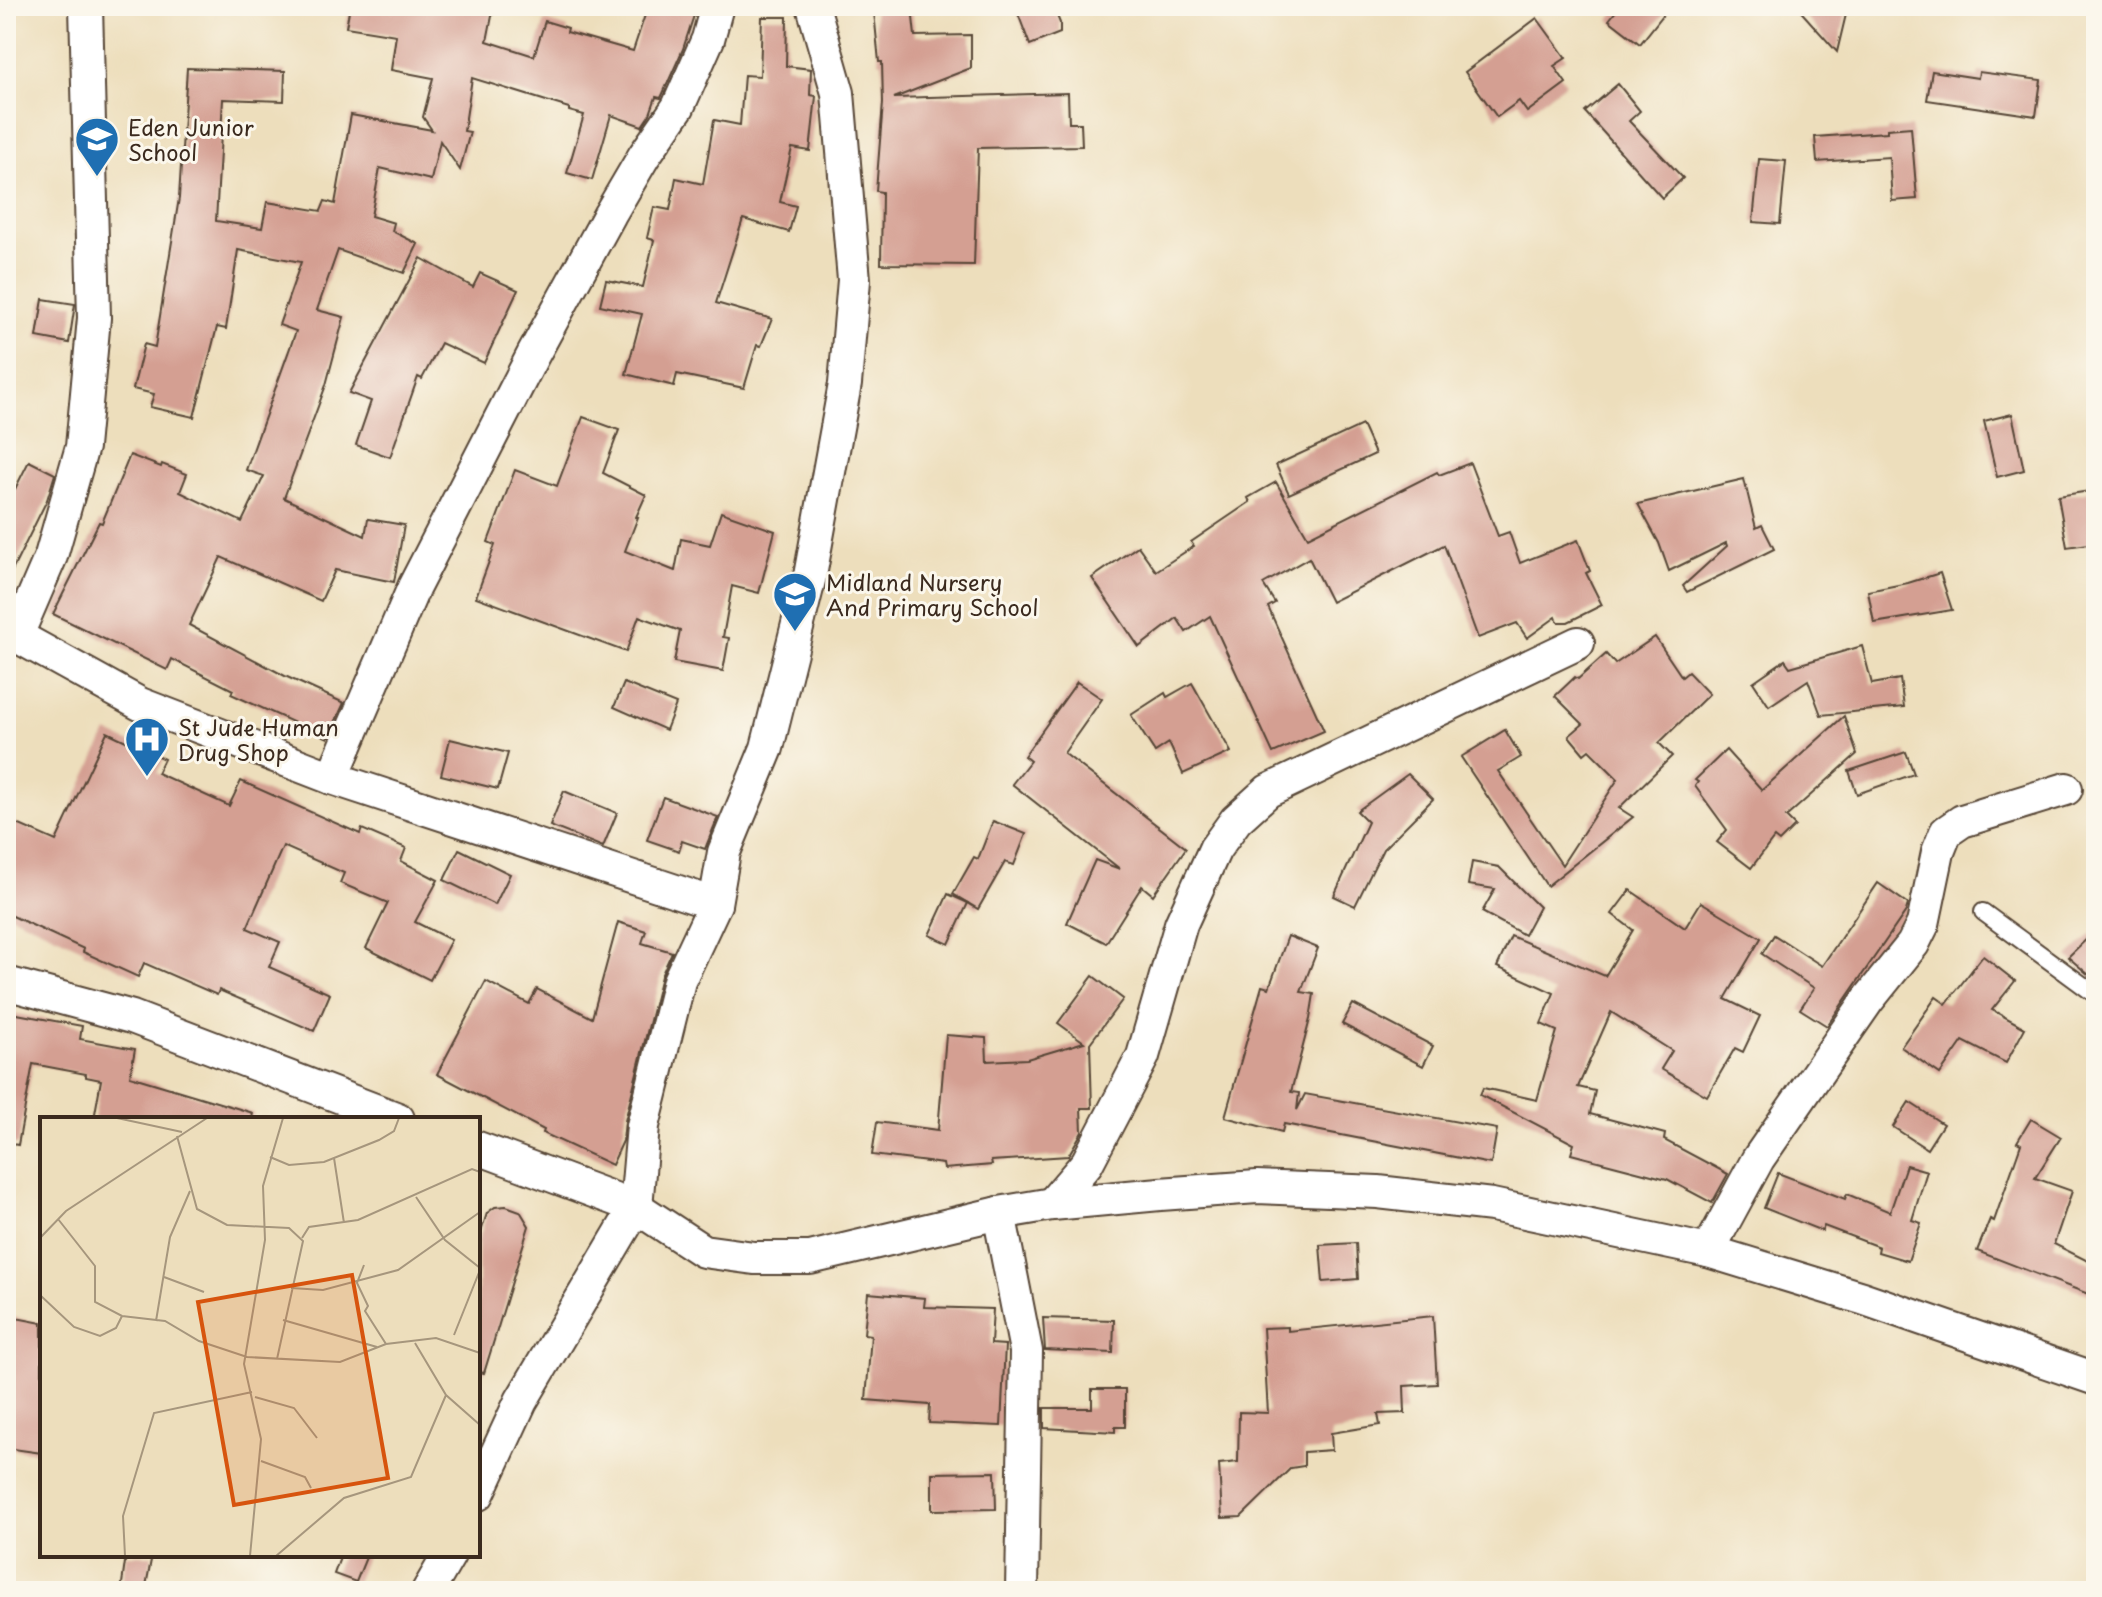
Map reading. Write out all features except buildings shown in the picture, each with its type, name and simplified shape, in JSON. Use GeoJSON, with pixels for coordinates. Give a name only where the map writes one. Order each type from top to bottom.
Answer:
{"type":"FeatureCollection","features":[{"type":"Feature","properties":{"kind":"street"},"geometry":{"type":"LineString","coordinates":[[86,6],[94,318],[82,447],[51,556],[11,633],[140,704],[332,778],[715,904]]}},
{"type":"Feature","properties":{"kind":"street"},"geometry":{"type":"LineString","coordinates":[[332,778],[414,587],[533,355],[631,180],[678,107],[708,39],[717,6]]}},
{"type":"Feature","properties":{"kind":"street"},"geometry":{"type":"LineString","coordinates":[[480,1490],[521,1401],[636,1207],[643,1126],[679,981],[715,904],[724,852],[767,748],[807,591],[845,384],[854,280],[838,93],[813,6]]}},
{"type":"Feature","properties":{"kind":"street"},"geometry":{"type":"LineString","coordinates":[[1052,1204],[1087,1163],[1143,1056],[1181,924],[1215,849],[1236,820],[1268,791],[1578,643]]}},
{"type":"Feature","properties":{"kind":"street"},"geometry":{"type":"LineString","coordinates":[[1708,1251],[1758,1159],[1868,1000],[1913,944],[1923,924],[1938,852],[1946,832],[1962,821],[2066,789]]}},
{"type":"Feature","properties":{"kind":"street"},"geometry":{"type":"LineString","coordinates":[[6,983],[132,1017],[393,1117]]}},
{"type":"Feature","properties":{"kind":"street"},"geometry":{"type":"LineString","coordinates":[[480,1149],[636,1207],[703,1251],[754,1258],[810,1258],[999,1213],[1052,1204],[1257,1187],[1378,1192],[1492,1205],[1708,1251],[1862,1298],[2096,1379]]}},
{"type":"Feature","properties":{"kind":"street"},"geometry":{"type":"LineString","coordinates":[[999,1213],[1026,1351],[1022,1591]]}},
{"type":"Feature","properties":{"kind":"street"},"geometry":{"type":"LineString","coordinates":[[428,1591],[448,1557]]}},
{"type":"Feature","properties":{"kind":"lane"},"geometry":{"type":"LineString","coordinates":[[1983,912],[2096,992]]}},
{"type":"Feature","properties":{"kind":"place","name":"Eden Junior School"},"geometry":{"type":"Point","coordinates":[97,178]}},
{"type":"Feature","properties":{"kind":"place","name":"Midland Nursery And Primary School"},"geometry":{"type":"Point","coordinates":[795,633]}},
{"type":"Feature","properties":{"kind":"place","name":"St Jude Human Drug Shop"},"geometry":{"type":"Point","coordinates":[147,778]}}]}
